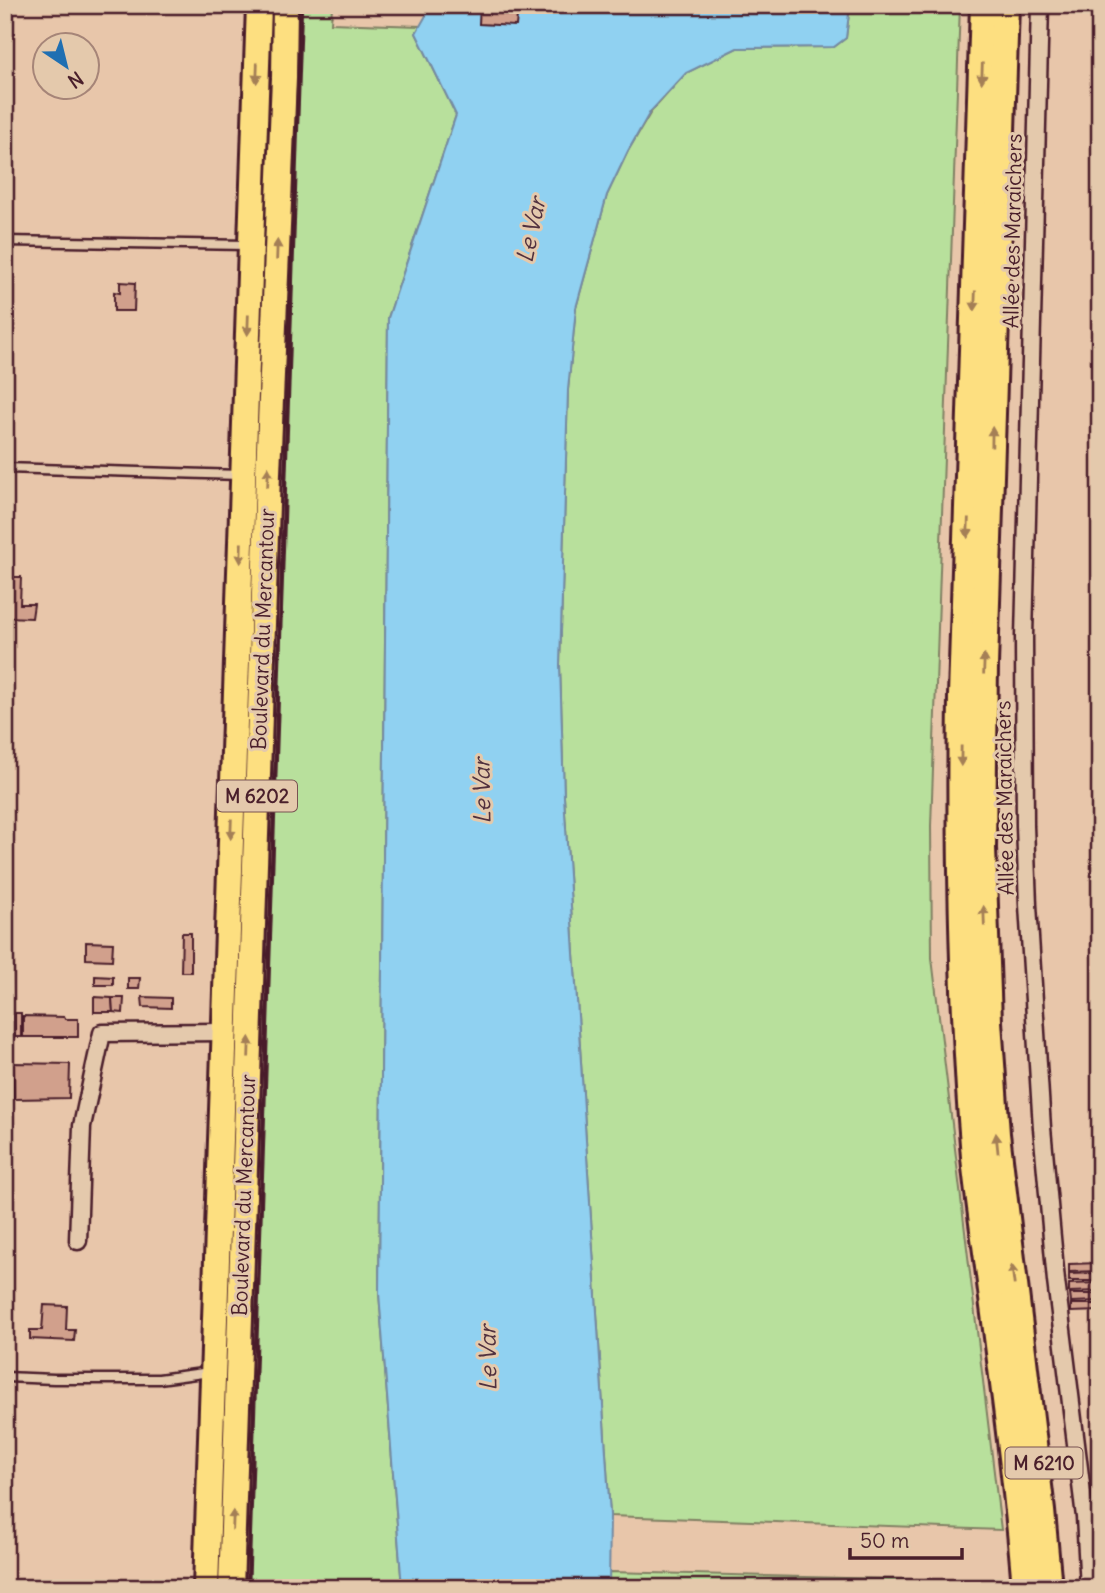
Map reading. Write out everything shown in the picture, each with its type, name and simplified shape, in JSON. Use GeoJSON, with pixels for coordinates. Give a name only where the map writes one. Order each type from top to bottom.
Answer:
{"type":"FeatureCollection","features":[{"type":"Feature","properties":{"kind":"highway"},"geometry":{"type":"LineString","coordinates":[[984,5],[962,696],[962,917],[975,1159],[1026,1588]]}},
{"type":"Feature","properties":{"kind":"highway"},"geometry":{"type":"LineString","coordinates":[[1005,5],[985,651],[982,848],[988,1022],[996,1134],[1048,1588]]}},
{"type":"Feature","properties":{"kind":"highway","name":"M 6210"},"geometry":{"type":"LineString","coordinates":[[1021,1339],[1053,1512],[1059,1588]]}},
{"type":"Feature","properties":{"kind":"main road","name":"Boulevard du Mercantour"},"geometry":{"type":"LineString","coordinates":[[206,1588],[259,5]]}},
{"type":"Feature","properties":{"kind":"main road","name":"Boulevard du Mercantour"},"geometry":{"type":"LineString","coordinates":[[231,1588],[285,5]]}},
{"type":"Feature","properties":{"kind":"street","name":"Allée des Maraîchers"},"geometry":{"type":"LineString","coordinates":[[1040,5],[1024,637],[1027,865],[1042,1128],[1056,1281],[1085,1517],[1089,1588]]}},
{"type":"Feature","properties":{"kind":"street"},"geometry":{"type":"LineString","coordinates":[[78,1241],[82,1126],[102,1033],[224,1032]]}},
{"type":"Feature","properties":{"kind":"lane"},"geometry":{"type":"LineString","coordinates":[[5,241],[250,245]]}},
{"type":"Feature","properties":{"kind":"lane"},"geometry":{"type":"LineString","coordinates":[[5,468],[243,475]]}},
{"type":"Feature","properties":{"kind":"lane"},"geometry":{"type":"LineString","coordinates":[[5,1377],[159,1379],[213,1372]]}},
{"type":"Feature","properties":{"kind":"green space"},"geometry":{"type":"Polygon","coordinates":[[[301,5],[332,5],[331,23],[420,26],[416,33],[456,115],[388,318],[379,1293],[402,1588],[248,1588],[301,5]]]}},
{"type":"Feature","properties":{"kind":"green space"},"geometry":{"type":"Polygon","coordinates":[[[850,5],[960,5],[931,826],[932,958],[1001,1530],[610,1516],[564,797],[560,665],[568,390],[576,308],[607,195],[651,112],[686,73],[737,48],[834,47],[846,38],[850,5]]]}},
{"type":"Feature","properties":{"kind":"green space"},"geometry":{"type":"Polygon","coordinates":[[[609,1572],[1005,1582],[1005,1588],[609,1588],[609,1572]]]}},
{"type":"Feature","properties":{"kind":"water","name":"Le Var"},"geometry":{"type":"Polygon","coordinates":[[[432,5],[850,5],[846,38],[834,47],[737,48],[686,73],[650,112],[607,195],[576,308],[568,390],[560,665],[564,797],[610,1515],[609,1588],[402,1588],[379,1293],[388,318],[456,115],[416,33],[432,5]]]}},
{"type":"Feature","properties":{"kind":"building"},"geometry":{"type":"Polygon","coordinates":[[[480,5],[518,5],[516,26],[479,24],[480,5]]]}},
{"type":"Feature","properties":{"kind":"building"},"geometry":{"type":"Polygon","coordinates":[[[120,282],[135,283],[134,311],[114,311],[114,292],[120,293],[120,282]]]}},
{"type":"Feature","properties":{"kind":"building"},"geometry":{"type":"Polygon","coordinates":[[[5,577],[21,577],[20,604],[34,604],[32,618],[5,617],[5,577]]]}},
{"type":"Feature","properties":{"kind":"building"},"geometry":{"type":"Polygon","coordinates":[[[5,630],[11,630],[10,664],[5,663],[5,630]]]}},
{"type":"Feature","properties":{"kind":"building"},"geometry":{"type":"Polygon","coordinates":[[[182,933],[191,933],[191,972],[181,972],[182,933]]]}},
{"type":"Feature","properties":{"kind":"building"},"geometry":{"type":"Polygon","coordinates":[[[86,942],[113,943],[112,960],[86,959],[86,942]]]}},
{"type":"Feature","properties":{"kind":"building"},"geometry":{"type":"Polygon","coordinates":[[[5,963],[11,964],[10,998],[5,998],[5,963]]]}},
{"type":"Feature","properties":{"kind":"building"},"geometry":{"type":"Polygon","coordinates":[[[95,976],[113,977],[113,985],[95,985],[95,976]]]}},
{"type":"Feature","properties":{"kind":"building"},"geometry":{"type":"Polygon","coordinates":[[[128,978],[140,978],[139,989],[128,989],[128,978]]]}},
{"type":"Feature","properties":{"kind":"building"},"geometry":{"type":"Polygon","coordinates":[[[94,997],[112,998],[113,1012],[94,1012],[94,997]]]}},
{"type":"Feature","properties":{"kind":"building"},"geometry":{"type":"Polygon","coordinates":[[[142,997],[171,998],[171,1008],[143,1007],[142,997]]]}},
{"type":"Feature","properties":{"kind":"building"},"geometry":{"type":"Polygon","coordinates":[[[112,998],[124,998],[123,1013],[113,1012],[112,998]]]}},
{"type":"Feature","properties":{"kind":"building"},"geometry":{"type":"Polygon","coordinates":[[[15,1013],[21,1013],[21,1037],[15,1037],[15,1013]]]}},
{"type":"Feature","properties":{"kind":"building"},"geometry":{"type":"Polygon","coordinates":[[[23,1016],[78,1019],[78,1037],[23,1037],[23,1016]]]}},
{"type":"Feature","properties":{"kind":"building"},"geometry":{"type":"Polygon","coordinates":[[[13,1063],[70,1064],[69,1098],[14,1099],[13,1063]]]}},
{"type":"Feature","properties":{"kind":"building"},"geometry":{"type":"Polygon","coordinates":[[[1100,1263],[1100,1271],[1069,1272],[1069,1264],[1100,1263]]]}},
{"type":"Feature","properties":{"kind":"building"},"geometry":{"type":"Polygon","coordinates":[[[1100,1273],[1100,1281],[1069,1281],[1069,1274],[1100,1273]]]}},
{"type":"Feature","properties":{"kind":"building"},"geometry":{"type":"Polygon","coordinates":[[[1100,1283],[1100,1291],[1069,1292],[1069,1284],[1100,1283]]]}},
{"type":"Feature","properties":{"kind":"building"},"geometry":{"type":"Polygon","coordinates":[[[1070,1294],[1100,1294],[1100,1301],[1071,1302],[1070,1294]]]}},
{"type":"Feature","properties":{"kind":"building"},"geometry":{"type":"Polygon","coordinates":[[[1071,1304],[1100,1304],[1100,1311],[1071,1312],[1071,1304]]]}},
{"type":"Feature","properties":{"kind":"building"},"geometry":{"type":"Polygon","coordinates":[[[44,1305],[67,1306],[66,1330],[75,1330],[74,1341],[30,1339],[30,1330],[42,1330],[44,1305]]]}},
{"type":"Feature","properties":{"kind":"railway"},"geometry":{"type":"LineString","coordinates":[[248,1588],[301,5]]}}]}
